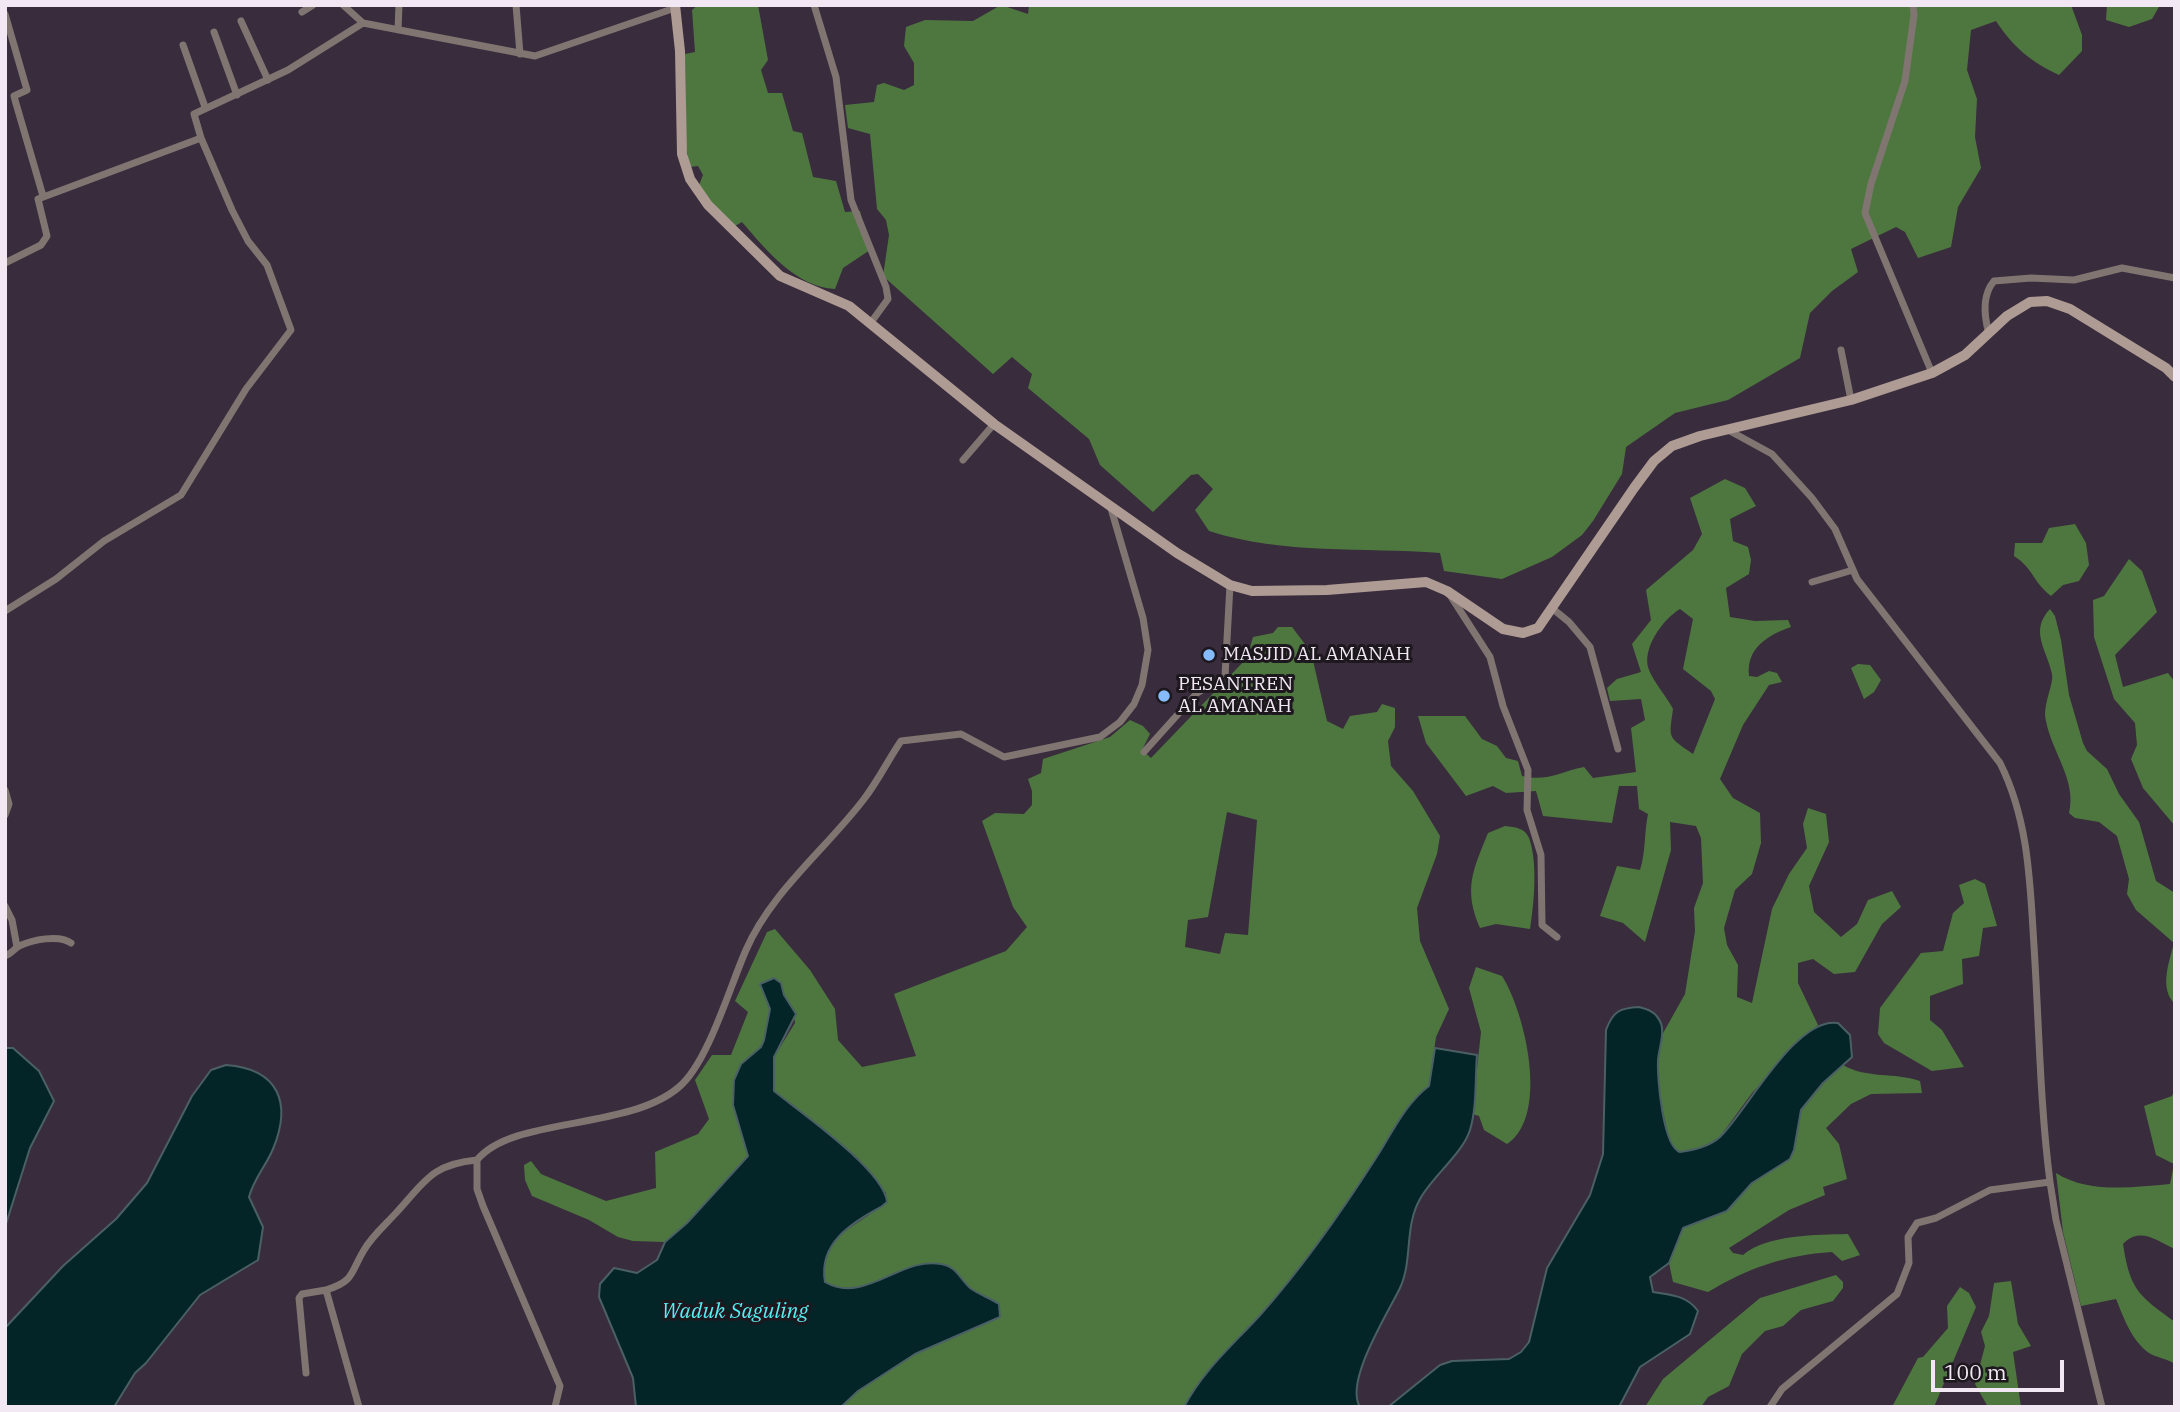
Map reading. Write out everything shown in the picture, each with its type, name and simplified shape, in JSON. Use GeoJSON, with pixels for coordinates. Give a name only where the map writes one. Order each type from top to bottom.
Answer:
{"type":"FeatureCollection","features":[{"type":"Feature","properties":{"kind":"main road"},"geometry":{"type":"LineString","coordinates":[[675,7],[680,51],[682,154],[697,193],[780,276],[849,306],[872,321],[994,424],[1230,585],[1252,590],[1327,590],[1418,582],[1447,591],[1503,629],[1514,632],[1538,628],[1633,488],[1662,453],[1700,436],[1851,400],[1932,373],[1965,355],[2018,308],[2030,302],[2057,303],[2166,368],[2175,377]]}},
{"type":"Feature","properties":{"kind":"street"},"geometry":{"type":"LineString","coordinates":[[302,12],[313,5]]}},
{"type":"Feature","properties":{"kind":"street"},"geometry":{"type":"LineString","coordinates":[[343,5],[363,23],[520,54],[543,55],[675,7]]}},
{"type":"Feature","properties":{"kind":"street"},"geometry":{"type":"LineString","coordinates":[[398,30],[399,5]]}},
{"type":"Feature","properties":{"kind":"street"},"geometry":{"type":"LineString","coordinates":[[516,5],[520,54]]}},
{"type":"Feature","properties":{"kind":"street"},"geometry":{"type":"LineString","coordinates":[[814,5],[836,77],[850,200],[886,287],[888,299],[872,321]]}},
{"type":"Feature","properties":{"kind":"street"},"geometry":{"type":"LineString","coordinates":[[1913,5],[1905,81],[1871,184],[1865,213],[1932,373]]}},
{"type":"Feature","properties":{"kind":"street"},"geometry":{"type":"LineString","coordinates":[[5,14],[27,90],[14,96],[43,196]]}},
{"type":"Feature","properties":{"kind":"street"},"geometry":{"type":"LineString","coordinates":[[241,21],[268,80]]}},
{"type":"Feature","properties":{"kind":"street"},"geometry":{"type":"LineString","coordinates":[[5,611],[55,579],[104,541],[181,495],[246,389],[291,330],[267,265],[248,241],[194,117],[197,111],[268,80],[363,23]]}},
{"type":"Feature","properties":{"kind":"street"},"geometry":{"type":"LineString","coordinates":[[214,32],[237,95]]}},
{"type":"Feature","properties":{"kind":"street"},"geometry":{"type":"LineString","coordinates":[[183,45],[205,107]]}},
{"type":"Feature","properties":{"kind":"street"},"geometry":{"type":"LineString","coordinates":[[5,263],[41,245],[47,236],[48,231],[37,204],[43,196],[201,138]]}},
{"type":"Feature","properties":{"kind":"street"},"geometry":{"type":"LineString","coordinates":[[1989,334],[1985,310],[1987,292],[1994,281],[2031,278],[2074,280],[2122,268],[2175,278]]}},
{"type":"Feature","properties":{"kind":"street"},"geometry":{"type":"LineString","coordinates":[[1841,349],[1851,400]]}},
{"type":"Feature","properties":{"kind":"street"},"geometry":{"type":"LineString","coordinates":[[962,460],[994,424]]}},
{"type":"Feature","properties":{"kind":"street"},"geometry":{"type":"LineString","coordinates":[[1730,431],[1755,442],[1787,468],[1835,529],[1853,570],[2000,763],[2019,808],[2029,865],[2050,1182],[2056,1220],[2102,1407]]}},
{"type":"Feature","properties":{"kind":"street"},"geometry":{"type":"LineString","coordinates":[[306,1373],[299,1298],[302,1294],[343,1285],[352,1277],[368,1243],[421,1182],[445,1166],[477,1160],[502,1141],[638,1109],[663,1100],[682,1085],[698,1061],[752,939],[785,890],[864,799],[901,741],[961,734],[1004,757],[1100,737],[1120,722],[1134,704],[1142,685],[1148,650],[1143,618],[1110,505]]}},
{"type":"Feature","properties":{"kind":"street"},"geometry":{"type":"LineString","coordinates":[[1812,582],[1853,570]]}},
{"type":"Feature","properties":{"kind":"street"},"geometry":{"type":"LineString","coordinates":[[1144,752],[1197,693],[1225,676],[1230,585]]}},
{"type":"Feature","properties":{"kind":"street"},"geometry":{"type":"LineString","coordinates":[[1447,591],[1489,657],[1505,713],[1528,770],[1525,798],[1528,820],[1541,855],[1542,925],[1557,937]]}},
{"type":"Feature","properties":{"kind":"street"},"geometry":{"type":"LineString","coordinates":[[1553,609],[1576,628],[1590,647],[1618,749]]}},
{"type":"Feature","properties":{"kind":"street"},"geometry":{"type":"LineString","coordinates":[[5,790],[9,804],[5,815]]}},
{"type":"Feature","properties":{"kind":"street"},"geometry":{"type":"LineString","coordinates":[[5,906],[12,920],[17,947]]}},
{"type":"Feature","properties":{"kind":"street"},"geometry":{"type":"LineString","coordinates":[[5,956],[17,947],[61,937],[71,943]]}},
{"type":"Feature","properties":{"kind":"street"},"geometry":{"type":"LineString","coordinates":[[477,1160],[477,1189],[483,1206],[560,1386],[555,1407]]}},
{"type":"Feature","properties":{"kind":"street"},"geometry":{"type":"LineString","coordinates":[[1770,1407],[1782,1389],[1897,1294],[1909,1263],[1908,1237],[1916,1223],[1937,1218],[1990,1190],[2050,1182]]}},
{"type":"Feature","properties":{"kind":"street"},"geometry":{"type":"LineString","coordinates":[[326,1290],[359,1407]]}},
{"type":"Feature","properties":{"kind":"green space"},"geometry":{"type":"Polygon","coordinates":[[[698,5],[758,5],[768,60],[761,70],[768,93],[782,93],[793,131],[802,133],[813,177],[836,181],[845,212],[860,211],[870,250],[843,268],[835,289],[807,282],[795,274],[772,255],[742,222],[735,226],[697,190],[703,175],[698,166],[690,167],[686,147],[685,54],[695,52],[692,10],[698,5]]]}},
{"type":"Feature","properties":{"kind":"green space"},"geometry":{"type":"Polygon","coordinates":[[[1001,5],[1028,14],[1029,5],[2071,5],[2082,35],[2082,51],[2059,75],[2023,53],[1996,21],[1971,30],[1967,70],[1977,99],[1975,137],[1981,168],[1958,207],[1951,247],[1918,258],[1905,232],[1896,227],[1851,249],[1858,272],[1832,291],[1810,313],[1800,358],[1728,400],[1675,413],[1626,447],[1622,474],[1582,535],[1552,557],[1502,579],[1444,571],[1440,553],[1295,547],[1237,539],[1209,531],[1195,510],[1213,489],[1198,474],[1191,475],[1153,512],[1100,465],[1089,439],[1028,388],[1032,374],[1012,357],[993,374],[883,276],[889,235],[886,220],[877,209],[870,134],[848,128],[845,105],[874,102],[877,85],[884,83],[904,90],[914,85],[914,63],[904,46],[906,27],[925,20],[973,21],[1001,5]]]}},
{"type":"Feature","properties":{"kind":"green space"},"geometry":{"type":"Polygon","coordinates":[[[2107,5],[2160,5],[2152,19],[2129,27],[2106,20],[2107,5]]]}},
{"type":"Feature","properties":{"kind":"green space"},"geometry":{"type":"Polygon","coordinates":[[[1725,479],[1745,488],[1756,506],[1730,519],[1733,541],[1748,547],[1751,560],[1749,574],[1726,588],[1730,617],[1755,621],[1788,620],[1791,627],[1760,644],[1751,658],[1749,676],[1757,677],[1769,671],[1777,673],[1782,682],[1769,685],[1743,725],[1720,779],[1733,798],[1760,813],[1761,843],[1752,874],[1735,890],[1724,928],[1727,945],[1738,965],[1737,997],[1752,1003],[1772,909],[1789,874],[1807,848],[1803,824],[1808,808],[1826,814],[1829,842],[1809,886],[1814,912],[1841,937],[1857,924],[1868,900],[1892,891],[1901,907],[1882,924],[1855,972],[1834,974],[1813,959],[1798,963],[1798,983],[1818,1025],[1752,1093],[1719,1138],[1702,1147],[1680,1152],[1670,1145],[1658,1087],[1658,1059],[1662,1035],[1685,994],[1695,931],[1694,908],[1703,883],[1701,838],[1696,826],[1670,822],[1671,850],[1645,942],[1623,923],[1600,916],[1617,866],[1640,870],[1648,814],[1639,809],[1637,786],[1619,786],[1612,823],[1543,816],[1536,791],[1506,793],[1493,786],[1466,796],[1426,743],[1418,716],[1465,716],[1482,739],[1497,746],[1506,758],[1518,761],[1522,776],[1546,777],[1584,767],[1593,778],[1636,772],[1631,728],[1645,720],[1641,699],[1610,701],[1607,688],[1617,679],[1641,672],[1632,644],[1651,620],[1646,590],[1693,550],[1702,534],[1690,498],[1725,479]],[[1680,609],[1673,614],[1655,635],[1647,662],[1651,674],[1673,709],[1671,732],[1674,740],[1693,754],[1715,699],[1711,691],[1683,669],[1693,619],[1680,609]]]}},
{"type":"Feature","properties":{"kind":"green space"},"geometry":{"type":"Polygon","coordinates":[[[2075,524],[2086,543],[2089,565],[2079,581],[2063,585],[2051,596],[2014,556],[2015,543],[2042,543],[2049,528],[2075,524]]]}},
{"type":"Feature","properties":{"kind":"green space"},"geometry":{"type":"Polygon","coordinates":[[[2129,559],[2142,571],[2157,612],[2115,655],[2123,687],[2168,673],[2175,682],[2175,826],[2143,788],[2131,759],[2137,745],[2135,723],[2114,699],[2094,637],[2093,600],[2104,596],[2129,559]]]}},
{"type":"Feature","properties":{"kind":"green space"},"geometry":{"type":"Polygon","coordinates":[[[2050,609],[2055,616],[2061,640],[2069,695],[2083,743],[2087,751],[2107,769],[2119,794],[2139,822],[2156,881],[2175,893],[2175,1004],[2167,991],[2166,983],[2174,943],[2136,910],[2127,894],[2129,879],[2117,836],[2099,822],[2075,818],[2069,813],[2070,789],[2045,715],[2052,674],[2040,633],[2044,617],[2050,609]]]}},
{"type":"Feature","properties":{"kind":"green space"},"geometry":{"type":"Polygon","coordinates":[[[1278,627],[1292,627],[1311,652],[1327,721],[1343,729],[1350,716],[1377,712],[1382,704],[1395,708],[1395,727],[1388,741],[1391,766],[1413,791],[1440,836],[1437,854],[1417,908],[1420,941],[1449,1009],[1436,1037],[1429,1086],[1406,1110],[1364,1177],[1307,1257],[1262,1313],[1210,1369],[1184,1407],[841,1407],[858,1391],[915,1354],[999,1317],[999,1304],[973,1290],[954,1270],[941,1264],[926,1263],[854,1288],[840,1288],[825,1282],[824,1263],[829,1249],[837,1238],[880,1205],[886,1193],[858,1158],[774,1091],[774,1057],[795,1023],[793,1008],[784,995],[781,983],[760,984],[770,1009],[764,1040],[761,1047],[747,1058],[733,1105],[748,1156],[687,1223],[665,1242],[633,1241],[618,1237],[589,1220],[532,1196],[525,1180],[524,1165],[531,1161],[541,1174],[606,1201],[656,1188],[655,1152],[698,1134],[709,1119],[695,1080],[712,1055],[731,1055],[748,1012],[735,1001],[767,932],[775,929],[810,970],[835,1009],[838,1040],[862,1067],[916,1056],[894,994],[1006,951],[1027,927],[1013,907],[982,821],[995,813],[1024,814],[1032,805],[1032,791],[1028,779],[1041,773],[1043,759],[1110,737],[1130,720],[1143,726],[1150,734],[1142,750],[1151,758],[1247,658],[1253,637],[1273,633],[1278,627]],[[1227,812],[1208,917],[1188,920],[1185,947],[1220,954],[1225,933],[1248,935],[1257,820],[1227,812]]]}},
{"type":"Feature","properties":{"kind":"green space"},"geometry":{"type":"Polygon","coordinates":[[[1858,664],[1870,665],[1881,680],[1874,692],[1864,699],[1851,668],[1858,664]]]}},
{"type":"Feature","properties":{"kind":"green space"},"geometry":{"type":"Polygon","coordinates":[[[1505,826],[1525,832],[1532,848],[1534,883],[1530,929],[1496,924],[1480,928],[1472,902],[1474,869],[1488,833],[1505,826]]]}},
{"type":"Feature","properties":{"kind":"green space"},"geometry":{"type":"Polygon","coordinates":[[[1975,879],[1985,884],[1997,926],[1983,928],[1979,956],[1962,959],[1963,984],[1930,996],[1930,1020],[1942,1030],[1964,1067],[1932,1071],[1884,1043],[1878,1034],[1880,1008],[1921,953],[1943,951],[1953,913],[1964,903],[1959,885],[1975,879]]]}},
{"type":"Feature","properties":{"kind":"green space"},"geometry":{"type":"Polygon","coordinates":[[[1476,967],[1502,976],[1511,992],[1525,1038],[1529,1063],[1528,1111],[1520,1130],[1507,1144],[1484,1130],[1479,1116],[1472,1114],[1481,1032],[1469,988],[1476,967]]]}},
{"type":"Feature","properties":{"kind":"green space"},"geometry":{"type":"Polygon","coordinates":[[[1843,1065],[1861,1072],[1920,1081],[1922,1093],[1871,1094],[1851,1104],[1826,1128],[1839,1144],[1847,1179],[1823,1187],[1825,1195],[1789,1210],[1729,1248],[1733,1253],[1743,1255],[1753,1248],[1779,1239],[1848,1234],[1860,1255],[1842,1261],[1832,1252],[1798,1256],[1752,1270],[1708,1292],[1673,1282],[1669,1263],[1683,1228],[1727,1211],[1752,1183],[1782,1164],[1794,1150],[1801,1110],[1810,1096],[1843,1065]]]}},
{"type":"Feature","properties":{"kind":"green space"},"geometry":{"type":"Polygon","coordinates":[[[2175,1089],[2175,1249],[2142,1236],[2136,1236],[2123,1244],[2129,1272],[2138,1290],[2152,1305],[2175,1322],[2175,1364],[2152,1355],[2137,1342],[2116,1299],[2081,1306],[2063,1232],[2056,1173],[2069,1180],[2097,1187],[2170,1184],[2174,1164],[2156,1155],[2144,1106],[2172,1096],[2175,1089]]]}},
{"type":"Feature","properties":{"kind":"green space"},"geometry":{"type":"Polygon","coordinates":[[[1836,1275],[1843,1282],[1843,1288],[1833,1301],[1801,1310],[1783,1326],[1765,1331],[1742,1354],[1729,1386],[1708,1397],[1701,1407],[1645,1407],[1663,1379],[1760,1298],[1836,1275]]]}},
{"type":"Feature","properties":{"kind":"green space"},"geometry":{"type":"Polygon","coordinates":[[[2011,1281],[2018,1324],[2031,1346],[2013,1352],[2021,1407],[1988,1407],[1975,1384],[1985,1346],[1981,1332],[1989,1316],[1994,1283],[2011,1281]]]}},
{"type":"Feature","properties":{"kind":"green space"},"geometry":{"type":"Polygon","coordinates":[[[1960,1287],[1969,1293],[1976,1307],[1934,1407],[1892,1407],[1918,1358],[1923,1357],[1948,1328],[1947,1306],[1960,1287]]]}},
{"type":"Feature","properties":{"kind":"water","name":"Waduk Saguling"},"geometry":{"type":"Polygon","coordinates":[[[774,978],[781,983],[784,995],[796,1014],[774,1057],[774,1091],[857,1158],[872,1174],[887,1202],[839,1236],[827,1256],[825,1282],[840,1288],[854,1288],[926,1263],[946,1265],[970,1288],[999,1304],[1000,1317],[915,1354],[858,1391],[841,1407],[636,1407],[633,1378],[599,1297],[600,1284],[614,1268],[637,1273],[657,1260],[665,1242],[687,1223],[748,1156],[733,1105],[734,1080],[741,1064],[761,1047],[764,1040],[770,1009],[760,984],[774,978]]]}},
{"type":"Feature","properties":{"kind":"water"},"geometry":{"type":"Polygon","coordinates":[[[1639,1007],[1652,1012],[1661,1022],[1658,1069],[1662,1111],[1669,1138],[1680,1152],[1706,1146],[1720,1137],[1789,1049],[1806,1034],[1822,1025],[1838,1023],[1850,1035],[1852,1057],[1823,1083],[1801,1110],[1790,1159],[1752,1183],[1727,1211],[1683,1228],[1669,1263],[1650,1277],[1653,1292],[1683,1299],[1698,1311],[1690,1334],[1640,1367],[1619,1407],[1388,1407],[1440,1365],[1452,1361],[1509,1359],[1521,1352],[1529,1342],[1547,1268],[1590,1195],[1603,1154],[1606,1030],[1618,1012],[1639,1007]]]}},
{"type":"Feature","properties":{"kind":"water"},"geometry":{"type":"Polygon","coordinates":[[[5,1048],[13,1048],[39,1071],[54,1101],[30,1148],[5,1227],[5,1048]]]}},
{"type":"Feature","properties":{"kind":"water"},"geometry":{"type":"Polygon","coordinates":[[[1435,1048],[1477,1055],[1472,1121],[1461,1147],[1425,1191],[1415,1210],[1404,1277],[1362,1365],[1357,1396],[1360,1407],[1184,1407],[1210,1369],[1277,1296],[1307,1258],[1406,1110],[1429,1086],[1435,1048]]]}},
{"type":"Feature","properties":{"kind":"water"},"geometry":{"type":"Polygon","coordinates":[[[226,1065],[258,1073],[269,1081],[280,1103],[279,1132],[249,1197],[263,1227],[258,1260],[200,1295],[135,1373],[114,1407],[5,1407],[5,1328],[63,1266],[116,1219],[147,1183],[192,1096],[211,1070],[226,1065]]]}},
{"type":"Feature","properties":{"kind":"place","name":"MASJID AL AMANAH"},"geometry":{"type":"Point","coordinates":[1209,655]}},
{"type":"Feature","properties":{"kind":"place","name":"PESANTREN AL AMANAH"},"geometry":{"type":"Point","coordinates":[1164,696]}}]}
